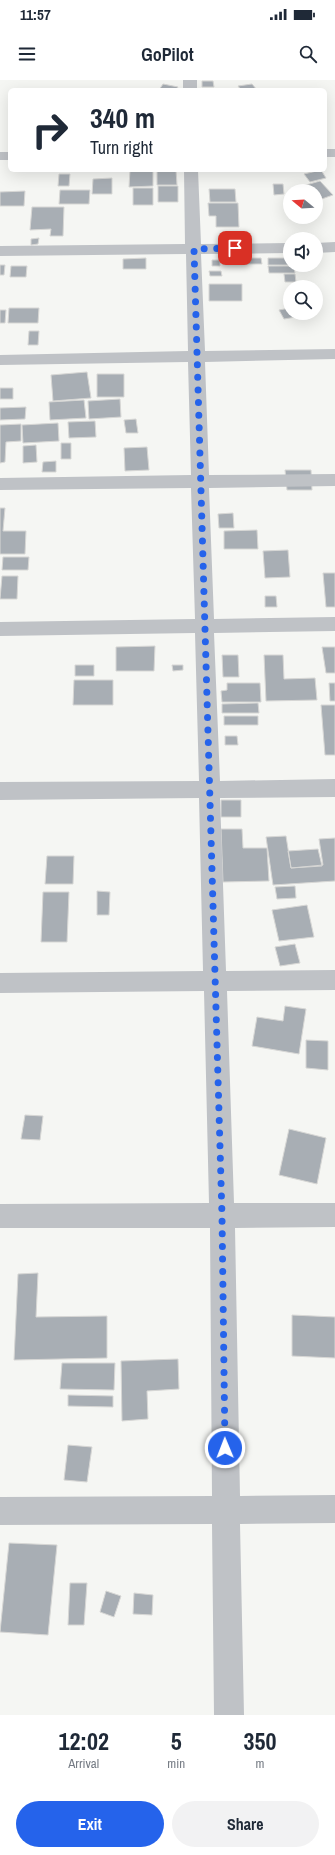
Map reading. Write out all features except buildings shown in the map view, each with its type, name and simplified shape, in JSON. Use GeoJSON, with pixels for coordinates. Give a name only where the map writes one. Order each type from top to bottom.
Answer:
{"type":"FeatureCollection","features":[{"type":"Feature","properties":{"kind":"street"},"geometry":{"type":"LineString","coordinates":[[191,172],[222,1216],[229,1715]]}},
{"type":"Feature","properties":{"kind":"street"},"geometry":{"type":"LineString","coordinates":[[0,251],[283,248]]}},
{"type":"Feature","properties":{"kind":"street"},"geometry":{"type":"LineString","coordinates":[[323,248],[335,248]]}},
{"type":"Feature","properties":{"kind":"street"},"geometry":{"type":"LineString","coordinates":[[0,360],[335,354]]}},
{"type":"Feature","properties":{"kind":"street"},"geometry":{"type":"LineString","coordinates":[[0,484],[335,480]]}},
{"type":"Feature","properties":{"kind":"street"},"geometry":{"type":"LineString","coordinates":[[0,629],[335,624]]}},
{"type":"Feature","properties":{"kind":"street"},"geometry":{"type":"LineString","coordinates":[[0,792],[335,788]]}},
{"type":"Feature","properties":{"kind":"street"},"geometry":{"type":"LineString","coordinates":[[0,983],[335,980]]}},
{"type":"Feature","properties":{"kind":"street"},"geometry":{"type":"LineString","coordinates":[[0,1216],[335,1215]]}},
{"type":"Feature","properties":{"kind":"street"},"geometry":{"type":"LineString","coordinates":[[0,1511],[335,1509]]}},
{"type":"Feature","properties":{"kind":"route"},"geometry":{"type":"LineString","coordinates":[[225,1448],[222,1216],[194,249],[235,248]]}}]}
